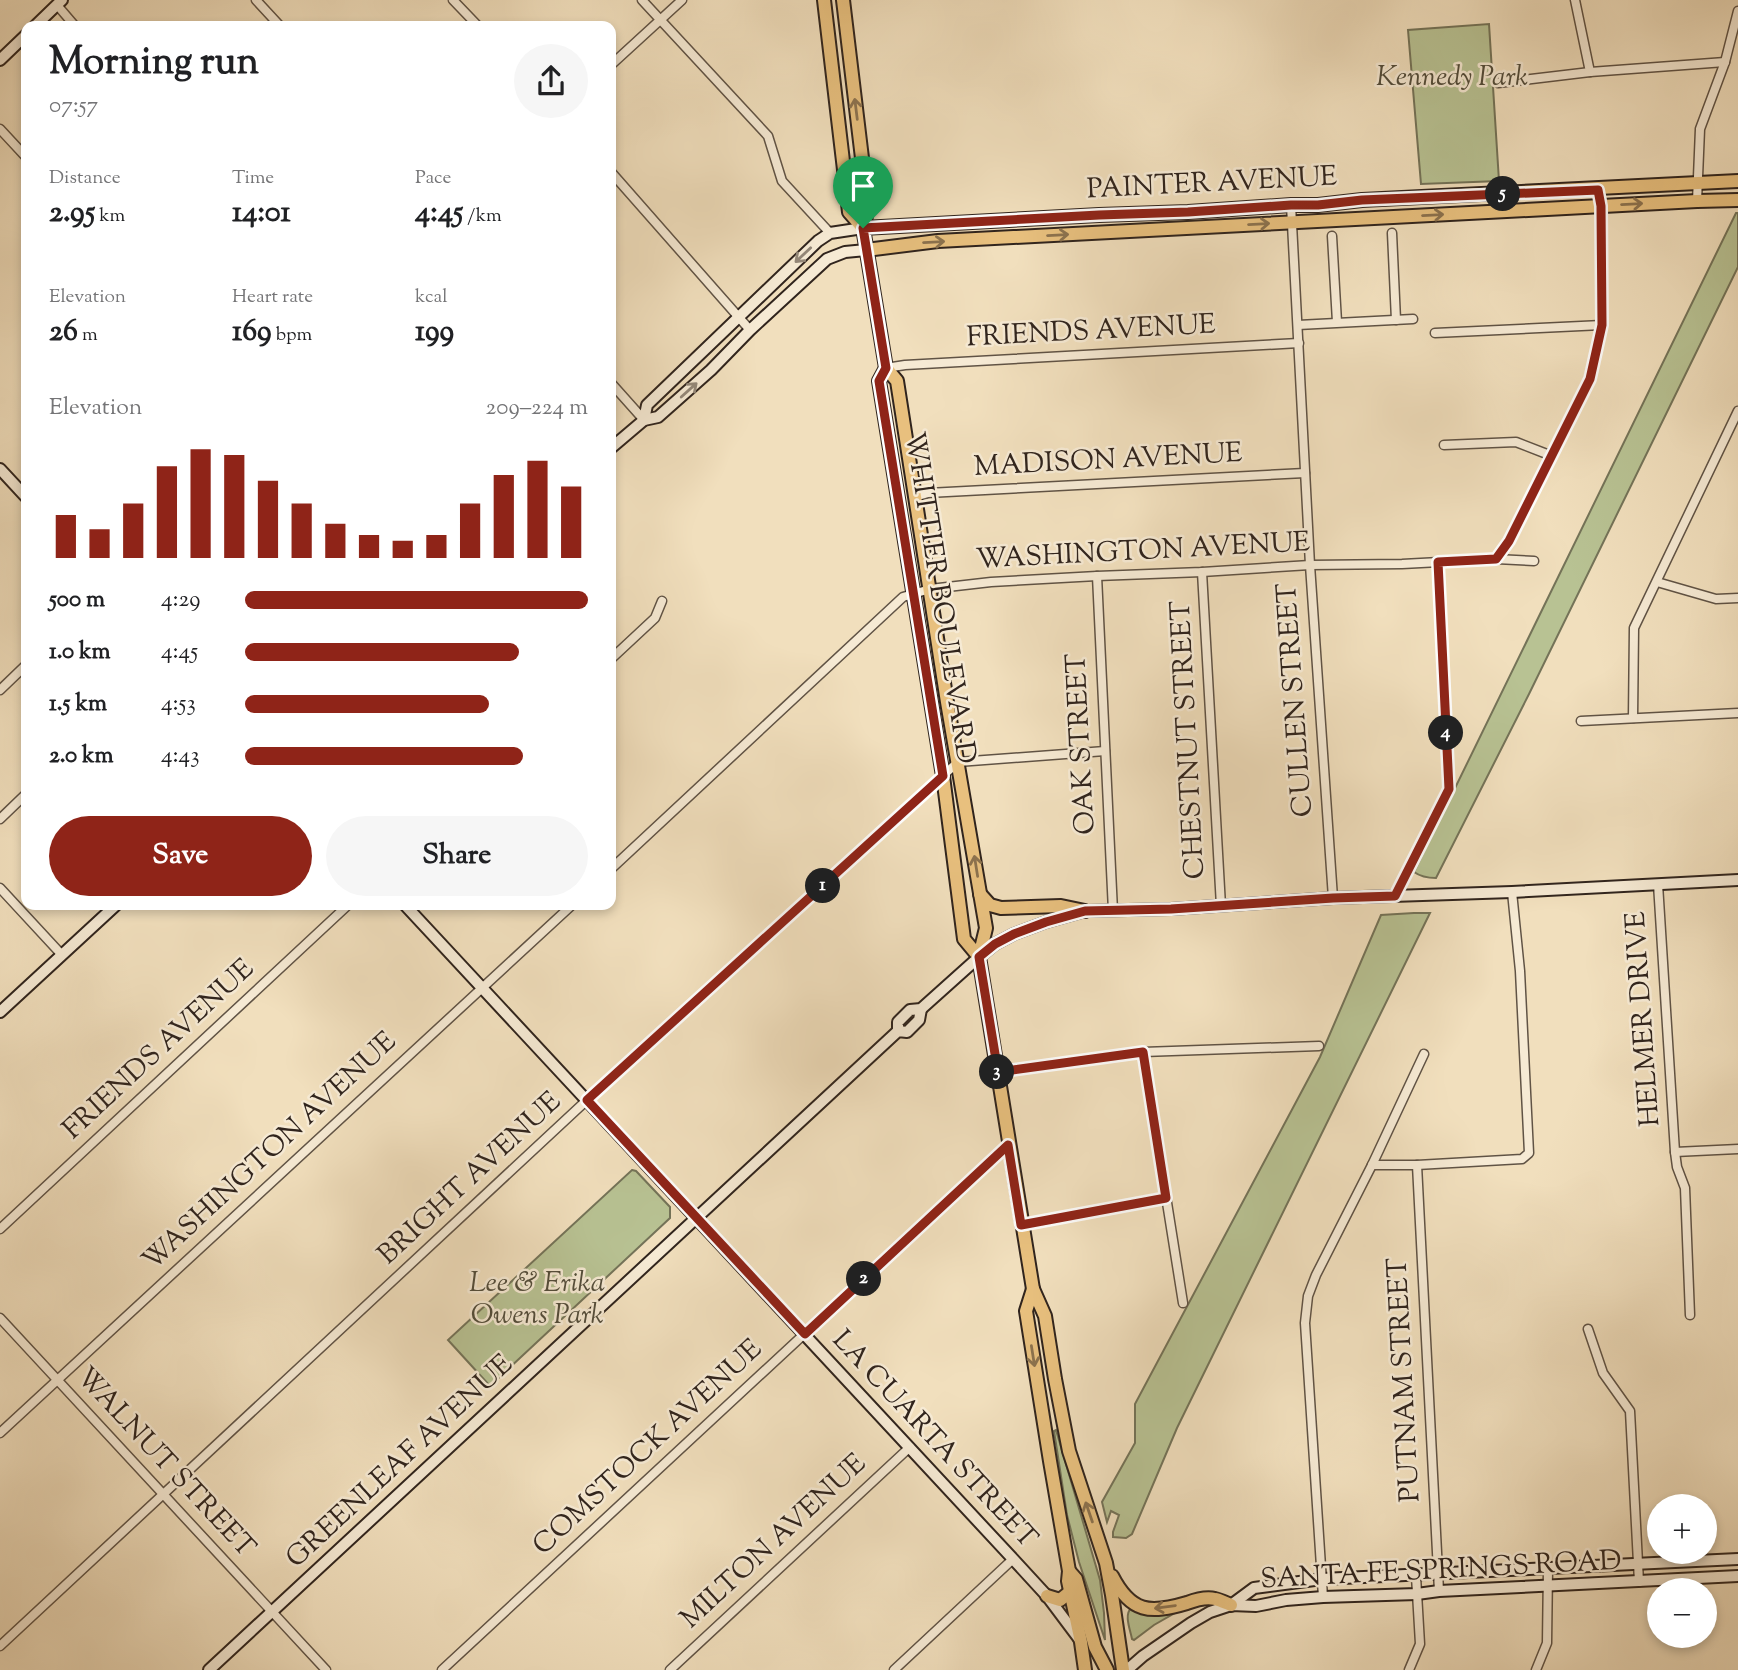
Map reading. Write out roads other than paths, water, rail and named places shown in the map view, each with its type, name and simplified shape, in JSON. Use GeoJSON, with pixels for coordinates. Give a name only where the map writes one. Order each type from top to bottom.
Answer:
{"type":"FeatureCollection","features":[{"type":"Feature","properties":{"kind":"main road","name":"WHITTIER BOULEVARD"},"geometry":{"type":"LineString","coordinates":[[824,0],[849,212],[863,228]]}},
{"type":"Feature","properties":{"kind":"main road","name":"WHITTIER BOULEVARD"},"geometry":{"type":"LineString","coordinates":[[843,0],[869,208],[863,228],[866,250],[886,368],[897,381],[986,928],[979,957],[1021,1225],[1032,1289],[1045,1315],[1069,1451],[1106,1563],[1123,1670]]}},
{"type":"Feature","properties":{"kind":"main road","name":"PAINTER AVENUE"},"geometry":{"type":"LineString","coordinates":[[863,228],[1738,181]]}},
{"type":"Feature","properties":{"kind":"main road","name":"PAINTER AVENUE"},"geometry":{"type":"LineString","coordinates":[[866,250],[918,243],[1738,200]]}},
{"type":"Feature","properties":{"kind":"main road"},"geometry":{"type":"LineString","coordinates":[[1187,228],[1195,219],[1231,217],[1240,209]]}},
{"type":"Feature","properties":{"kind":"main road","name":"WHITTIER BOULEVARD"},"geometry":{"type":"LineString","coordinates":[[886,368],[879,381],[943,776],[964,939],[979,957]]}},
{"type":"Feature","properties":{"kind":"main road"},"geometry":{"type":"LineString","coordinates":[[980,894],[990,905],[1001,908],[1061,906],[1085,911]]}},
{"type":"Feature","properties":{"kind":"main road","name":"WHITTIER BOULEVARD"},"geometry":{"type":"LineString","coordinates":[[1032,1289],[1026,1311],[1069,1571],[1068,1581],[1075,1592],[1085,1670]]}},
{"type":"Feature","properties":{"kind":"main road"},"geometry":{"type":"LineString","coordinates":[[1106,1563],[1126,1598],[1150,1609],[1168,1609],[1213,1598],[1231,1605]]}},
{"type":"Feature","properties":{"kind":"main road"},"geometry":{"type":"LineString","coordinates":[[1047,1596],[1060,1600],[1075,1592]]}},
{"type":"Feature","properties":{"kind":"main road"},"geometry":{"type":"LineString","coordinates":[[1075,1592],[1088,1603],[1103,1645],[1123,1670]]}},
{"type":"Feature","properties":{"kind":"main road"},"geometry":{"type":"LineString","coordinates":[[1075,1592],[1095,1647],[1107,1670]]}},
{"type":"Feature","properties":{"kind":"street"},"geometry":{"type":"LineString","coordinates":[[256,0],[275,21]]}},
{"type":"Feature","properties":{"kind":"street"},"geometry":{"type":"LineString","coordinates":[[453,0],[473,21]]}},
{"type":"Feature","properties":{"kind":"street"},"geometry":{"type":"LineString","coordinates":[[642,0],[768,136],[782,181],[830,233]]}},
{"type":"Feature","properties":{"kind":"street"},"geometry":{"type":"LineString","coordinates":[[616,60],[681,0]]}},
{"type":"Feature","properties":{"kind":"street"},"geometry":{"type":"LineString","coordinates":[[1575,0],[1590,72]]}},
{"type":"Feature","properties":{"kind":"street"},"geometry":{"type":"LineString","coordinates":[[40,21],[59,3],[72,21]]}},
{"type":"Feature","properties":{"kind":"street"},"geometry":{"type":"LineString","coordinates":[[1697,201],[1700,129],[1725,62],[1738,11]]}},
{"type":"Feature","properties":{"kind":"street"},"geometry":{"type":"LineString","coordinates":[[0,60],[21,40]]}},
{"type":"Feature","properties":{"kind":"street"},"geometry":{"type":"LineString","coordinates":[[1498,83],[1590,72],[1725,62]]}},
{"type":"Feature","properties":{"kind":"street"},"geometry":{"type":"LineString","coordinates":[[0,129],[21,152]]}},
{"type":"Feature","properties":{"kind":"street"},"geometry":{"type":"LineString","coordinates":[[616,178],[750,330]]}},
{"type":"Feature","properties":{"kind":"street"},"geometry":{"type":"LineString","coordinates":[[1496,559],[1509,541],[1590,379],[1602,325],[1601,206],[1598,190]]}},
{"type":"Feature","properties":{"kind":"street","name":"CULLEN STREET"},"geometry":{"type":"LineString","coordinates":[[1291,205],[1310,565],[1333,898]]}},
{"type":"Feature","properties":{"kind":"street","name":"PAINTER AVENUE"},"geometry":{"type":"LineString","coordinates":[[644,420],[647,405],[818,241],[830,233],[863,228]]}},
{"type":"Feature","properties":{"kind":"street"},"geometry":{"type":"LineString","coordinates":[[1392,233],[1396,320]]}},
{"type":"Feature","properties":{"kind":"street"},"geometry":{"type":"LineString","coordinates":[[1332,236],[1337,322]]}},
{"type":"Feature","properties":{"kind":"street","name":"PAINTER AVENUE"},"geometry":{"type":"LineString","coordinates":[[616,444],[644,420],[658,417],[827,259],[845,252],[866,250]]}},
{"type":"Feature","properties":{"kind":"street"},"geometry":{"type":"LineString","coordinates":[[1298,325],[1413,318]]}},
{"type":"Feature","properties":{"kind":"street"},"geometry":{"type":"LineString","coordinates":[[1435,333],[1602,325]]}},
{"type":"Feature","properties":{"kind":"street","name":"FRIENDS AVENUE"},"geometry":{"type":"LineString","coordinates":[[886,368],[1299,343]]}},
{"type":"Feature","properties":{"kind":"street"},"geometry":{"type":"LineString","coordinates":[[616,389],[644,420]]}},
{"type":"Feature","properties":{"kind":"street"},"geometry":{"type":"LineString","coordinates":[[1633,718],[1634,628],[1738,411]]}},
{"type":"Feature","properties":{"kind":"street"},"geometry":{"type":"LineString","coordinates":[[1444,445],[1516,442],[1552,456]]}},
{"type":"Feature","properties":{"kind":"street"},"geometry":{"type":"LineString","coordinates":[[0,469],[21,492]]}},
{"type":"Feature","properties":{"kind":"street","name":"MADISON AVENUE"},"geometry":{"type":"LineString","coordinates":[[915,497],[928,493],[1305,473]]}},
{"type":"Feature","properties":{"kind":"street","name":"WASHINGTON AVENUE"},"geometry":{"type":"LineString","coordinates":[[616,864],[903,597],[930,589],[991,582],[1310,565],[1496,559],[1534,561]]}},
{"type":"Feature","properties":{"kind":"street"},"geometry":{"type":"LineString","coordinates":[[1395,896],[1449,789],[1438,562]]}},
{"type":"Feature","properties":{"kind":"street","name":"CHESTNUT STREET"},"geometry":{"type":"LineString","coordinates":[[1202,572],[1221,906]]}},
{"type":"Feature","properties":{"kind":"street","name":"OAK STREET"},"geometry":{"type":"LineString","coordinates":[[1097,576],[1113,911]]}},
{"type":"Feature","properties":{"kind":"street"},"geometry":{"type":"LineString","coordinates":[[1657,583],[1716,599],[1738,598]]}},
{"type":"Feature","properties":{"kind":"street"},"geometry":{"type":"LineString","coordinates":[[616,654],[654,618],[663,601]]}},
{"type":"Feature","properties":{"kind":"street"},"geometry":{"type":"LineString","coordinates":[[0,690],[21,670]]}},
{"type":"Feature","properties":{"kind":"street"},"geometry":{"type":"LineString","coordinates":[[1581,721],[1738,713]]}},
{"type":"Feature","properties":{"kind":"street"},"geometry":{"type":"LineString","coordinates":[[958,762],[1105,751]]}},
{"type":"Feature","properties":{"kind":"street","name":"BRIGHT AVENUE"},"geometry":{"type":"LineString","coordinates":[[0,1646],[587,1100],[958,762]]}},
{"type":"Feature","properties":{"kind":"street"},"geometry":{"type":"LineString","coordinates":[[0,819],[21,799]]}},
{"type":"Feature","properties":{"kind":"street","name":"GREENLEAF AVENUE"},"geometry":{"type":"LineString","coordinates":[[209,1670],[898,1031],[907,1032],[919,1020],[921,1009],[995,944],[1014,934],[1085,911],[1738,880]]}},
{"type":"Feature","properties":{"kind":"street","name":"HELMER DRIVE"},"geometry":{"type":"LineString","coordinates":[[1658,884],[1676,1167],[1685,1188],[1690,1315]]}},
{"type":"Feature","properties":{"kind":"street"},"geometry":{"type":"LineString","coordinates":[[0,888],[62,955]]}},
{"type":"Feature","properties":{"kind":"street"},"geometry":{"type":"LineString","coordinates":[[1371,1166],[1522,1159],[1529,1153],[1520,971],[1512,892]]}},
{"type":"Feature","properties":{"kind":"street"},"geometry":{"type":"LineString","coordinates":[[2,1007],[111,910]]}},
{"type":"Feature","properties":{"kind":"street","name":"FRIENDS AVENUE"},"geometry":{"type":"LineString","coordinates":[[0,1229],[343,910]]}},
{"type":"Feature","properties":{"kind":"street","name":"LA CUARTA STREET"},"geometry":{"type":"LineString","coordinates":[[410,910],[1047,1596],[1081,1642]]}},
{"type":"Feature","properties":{"kind":"street","name":"WASHINGTON AVENUE"},"geometry":{"type":"LineString","coordinates":[[0,1433],[566,910]]}},
{"type":"Feature","properties":{"kind":"street"},"geometry":{"type":"LineString","coordinates":[[998,1072],[1143,1052],[1319,1046]]}},
{"type":"Feature","properties":{"kind":"street"},"geometry":{"type":"LineString","coordinates":[[1143,1052],[1183,1303]]}},
{"type":"Feature","properties":{"kind":"street"},"geometry":{"type":"LineString","coordinates":[[1322,1597],[1305,1323],[1308,1296],[1424,1054]]}},
{"type":"Feature","properties":{"kind":"street","name":"COMSTOCK AVENUE"},"geometry":{"type":"LineString","coordinates":[[442,1670],[1008,1145]]}},
{"type":"Feature","properties":{"kind":"street"},"geometry":{"type":"LineString","coordinates":[[1675,1152],[1738,1149]]}},
{"type":"Feature","properties":{"kind":"street","name":"PUTNAM STREET"},"geometry":{"type":"LineString","coordinates":[[1417,1165],[1439,1591]]}},
{"type":"Feature","properties":{"kind":"street"},"geometry":{"type":"LineString","coordinates":[[1021,1225],[1166,1198]]}},
{"type":"Feature","properties":{"kind":"street","name":"WALNUT STREET"},"geometry":{"type":"LineString","coordinates":[[0,1318],[326,1670]]}},
{"type":"Feature","properties":{"kind":"street"},"geometry":{"type":"LineString","coordinates":[[1588,1329],[1603,1373],[1630,1412],[1639,1582]]}},
{"type":"Feature","properties":{"kind":"street","name":"MILTON AVENUE"},"geometry":{"type":"LineString","coordinates":[[670,1670],[910,1447]]}},
{"type":"Feature","properties":{"kind":"street"},"geometry":{"type":"LineString","coordinates":[[894,1670],[1013,1559]]}},
{"type":"Feature","properties":{"kind":"street","name":"SANTA FE SPRINGS ROAD"},"geometry":{"type":"LineString","coordinates":[[1123,1670],[1191,1623],[1210,1612],[1231,1605],[1254,1588],[1322,1579],[1738,1559]]}},
{"type":"Feature","properties":{"kind":"street"},"geometry":{"type":"LineString","coordinates":[[1536,1670],[1547,1643],[1548,1569]]}},
{"type":"Feature","properties":{"kind":"street"},"geometry":{"type":"LineString","coordinates":[[1409,1670],[1420,1644],[1416,1576]]}},
{"type":"Feature","properties":{"kind":"street","name":"SANTA FE SPRINGS ROAD"},"geometry":{"type":"LineString","coordinates":[[1231,1605],[1256,1606],[1322,1597],[1738,1576]]}},
{"type":"Feature","properties":{"kind":"park label","name":"Kennedy Park"},"geometry":{"type":"Point","coordinates":[1452,78]}},
{"type":"Feature","properties":{"kind":"park label","name":"Lee & Erika Owens Park"},"geometry":{"type":"Point","coordinates":[537,1300]}}]}
